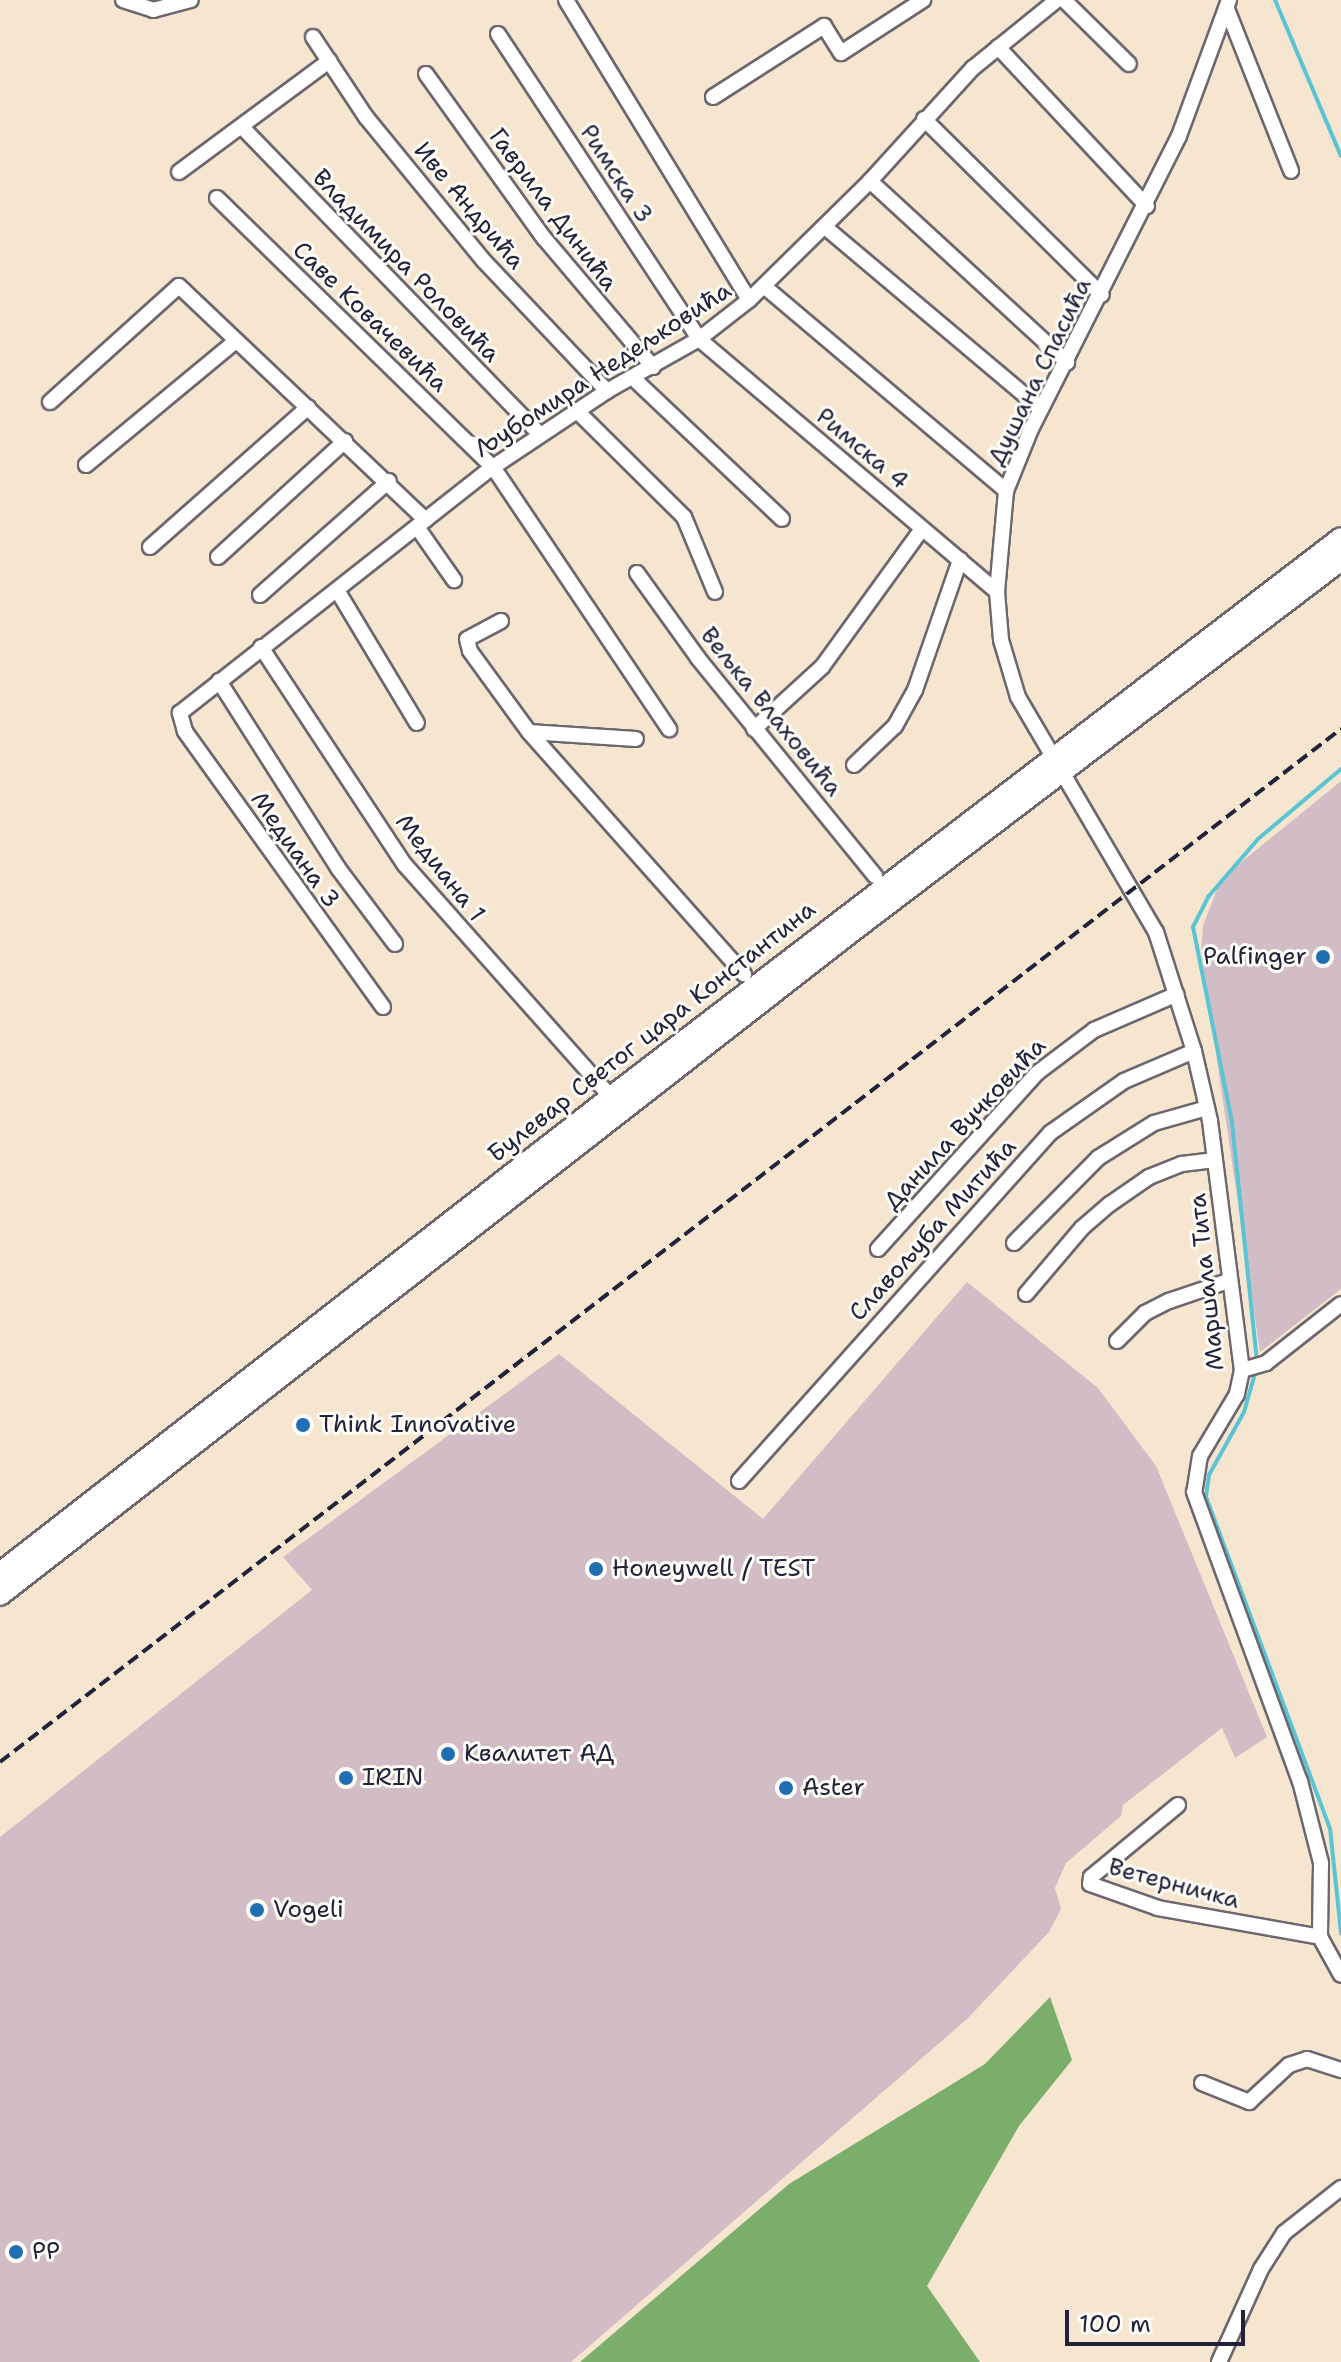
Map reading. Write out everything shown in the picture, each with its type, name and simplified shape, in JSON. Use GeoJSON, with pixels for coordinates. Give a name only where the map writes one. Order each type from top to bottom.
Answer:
{"type":"FeatureCollection","features":[{"type":"Feature","properties":{"kind":"main road","name":"Булевар Светог цара Константина"},"geometry":{"type":"LineString","coordinates":[[0,1595],[1341,538]]}},
{"type":"Feature","properties":{"kind":"main road","name":"Булевар Светог цара Константина"},"geometry":{"type":"LineString","coordinates":[[0,1573],[611,1097],[1055,765],[1341,560]]}},
{"type":"Feature","properties":{"kind":"street"},"geometry":{"type":"LineString","coordinates":[[123,0],[153,10],[191,0]]}},
{"type":"Feature","properties":{"kind":"street"},"geometry":{"type":"LineString","coordinates":[[566,0],[749,300]]}},
{"type":"Feature","properties":{"kind":"street"},"geometry":{"type":"LineString","coordinates":[[713,97],[824,26],[841,53],[923,0]]}},
{"type":"Feature","properties":{"kind":"street","name":"Љубомира Недељковића"},"geometry":{"type":"LineString","coordinates":[[180,713],[493,467],[576,410],[699,339],[765,287],[870,181],[924,119],[998,47],[1057,0]]}},
{"type":"Feature","properties":{"kind":"street"},"geometry":{"type":"LineString","coordinates":[[1064,0],[1129,64]]}},
{"type":"Feature","properties":{"kind":"street"},"geometry":{"type":"LineString","coordinates":[[1228,4],[1291,171]]}},
{"type":"Feature","properties":{"kind":"street","name":"Душана Спасића"},"geometry":{"type":"LineString","coordinates":[[1055,765],[1006,667],[997,592],[1006,491],[1041,409],[1147,206],[1196,96],[1228,4]]}},
{"type":"Feature","properties":{"kind":"street","name":"Римска 3"},"geometry":{"type":"LineString","coordinates":[[498,34],[699,339]]}},
{"type":"Feature","properties":{"kind":"street","name":"Иве Андрића"},"geometry":{"type":"LineString","coordinates":[[313,37],[366,117],[484,261],[607,391]]}},
{"type":"Feature","properties":{"kind":"street"},"geometry":{"type":"LineString","coordinates":[[998,47],[1147,206]]}},
{"type":"Feature","properties":{"kind":"street"},"geometry":{"type":"LineString","coordinates":[[179,172],[329,61]]}},
{"type":"Feature","properties":{"kind":"street","name":"Гаврила Динића"},"geometry":{"type":"LineString","coordinates":[[426,74],[544,238],[653,367]]}},
{"type":"Feature","properties":{"kind":"street"},"geometry":{"type":"LineString","coordinates":[[924,119],[1102,295]]}},
{"type":"Feature","properties":{"kind":"street","name":"Владимира Роловића"},"geometry":{"type":"LineString","coordinates":[[242,127],[540,434]]}},
{"type":"Feature","properties":{"kind":"street"},"geometry":{"type":"LineString","coordinates":[[870,181],[1067,362]]}},
{"type":"Feature","properties":{"kind":"street","name":"Саве Ковачевића"},"geometry":{"type":"LineString","coordinates":[[217,198],[493,467],[669,729]]}},
{"type":"Feature","properties":{"kind":"street"},"geometry":{"type":"LineString","coordinates":[[825,227],[1041,409]]}},
{"type":"Feature","properties":{"kind":"street"},"geometry":{"type":"LineString","coordinates":[[50,402],[179,286],[389,481],[422,523],[454,580]]}},
{"type":"Feature","properties":{"kind":"street"},"geometry":{"type":"LineString","coordinates":[[765,287],[1006,491]]}},
{"type":"Feature","properties":{"kind":"street","name":"Римска 4"},"geometry":{"type":"LineString","coordinates":[[699,339],[997,592]]}},
{"type":"Feature","properties":{"kind":"street"},"geometry":{"type":"LineString","coordinates":[[86,465],[236,341]]}},
{"type":"Feature","properties":{"kind":"street"},"geometry":{"type":"LineString","coordinates":[[633,378],[782,519]]}},
{"type":"Feature","properties":{"kind":"street"},"geometry":{"type":"LineString","coordinates":[[150,547],[308,407]]}},
{"type":"Feature","properties":{"kind":"street"},"geometry":{"type":"LineString","coordinates":[[576,410],[684,517],[715,592]]}},
{"type":"Feature","properties":{"kind":"street"},"geometry":{"type":"LineString","coordinates":[[218,557],[345,441]]}},
{"type":"Feature","properties":{"kind":"street"},"geometry":{"type":"LineString","coordinates":[[260,595],[389,481]]}},
{"type":"Feature","properties":{"kind":"street"},"geometry":{"type":"LineString","coordinates":[[754,729],[822,667],[922,529]]}},
{"type":"Feature","properties":{"kind":"street"},"geometry":{"type":"LineString","coordinates":[[854,765],[895,726],[915,690],[960,560]]}},
{"type":"Feature","properties":{"kind":"street","name":"Вељка Влаховића"},"geometry":{"type":"LineString","coordinates":[[637,573],[754,729],[875,876]]}},
{"type":"Feature","properties":{"kind":"street"},"geometry":{"type":"LineString","coordinates":[[337,590],[417,723]]}},
{"type":"Feature","properties":{"kind":"street"},"geometry":{"type":"LineString","coordinates":[[501,621],[473,634],[466,644],[529,732],[744,974]]}},
{"type":"Feature","properties":{"kind":"street","name":"Медиана 1"},"geometry":{"type":"LineString","coordinates":[[261,647],[405,865],[611,1097]]}},
{"type":"Feature","properties":{"kind":"street"},"geometry":{"type":"LineString","coordinates":[[219,681],[338,868],[395,944]]}},
{"type":"Feature","properties":{"kind":"street","name":"Медиана 3"},"geometry":{"type":"LineString","coordinates":[[180,713],[185,731],[383,1007]]}},
{"type":"Feature","properties":{"kind":"street"},"geometry":{"type":"LineString","coordinates":[[529,732],[636,739]]}},
{"type":"Feature","properties":{"kind":"street","name":"Маршала Тита"},"geometry":{"type":"LineString","coordinates":[[1055,765],[1156,932],[1194,1051],[1215,1160],[1228,1281],[1247,1369],[1237,1394],[1200,1456],[1194,1492],[1300,1781],[1321,1863],[1320,1937],[1341,1975]]}},
{"type":"Feature","properties":{"kind":"street","name":"Данила Вучковића"},"geometry":{"type":"LineString","coordinates":[[878,1249],[1037,1073],[1094,1030],[1177,994]]}},
{"type":"Feature","properties":{"kind":"street","name":"Славољуба Митића"},"geometry":{"type":"LineString","coordinates":[[739,1481],[1050,1133],[1124,1081],[1194,1051]]}},
{"type":"Feature","properties":{"kind":"street"},"geometry":{"type":"LineString","coordinates":[[1014,1243],[1098,1158],[1154,1123],[1207,1108]]}},
{"type":"Feature","properties":{"kind":"street"},"geometry":{"type":"LineString","coordinates":[[1026,1294],[1110,1204],[1149,1177],[1182,1164],[1215,1160]]}},
{"type":"Feature","properties":{"kind":"street"},"geometry":{"type":"LineString","coordinates":[[1117,1341],[1145,1313],[1190,1291],[1228,1281]]}},
{"type":"Feature","properties":{"kind":"street"},"geometry":{"type":"LineString","coordinates":[[1247,1369],[1266,1363],[1341,1304]]}},
{"type":"Feature","properties":{"kind":"street","name":"Ветерничка"},"geometry":{"type":"LineString","coordinates":[[1178,1805],[1091,1877],[1090,1884],[1158,1908],[1320,1937]]}},
{"type":"Feature","properties":{"kind":"street"},"geometry":{"type":"LineString","coordinates":[[1202,2083],[1249,2102],[1289,2065],[1307,2059],[1341,2070]]}},
{"type":"Feature","properties":{"kind":"street"},"geometry":{"type":"LineString","coordinates":[[1219,2362],[1261,2269],[1284,2233],[1341,2188]]}},
{"type":"Feature","properties":{"kind":"shaded area"},"geometry":{"type":"Polygon","coordinates":[[[1341,781],[1341,1289],[1260,1352],[1201,952],[1203,926],[1217,889],[1234,868],[1341,781]]]}},
{"type":"Feature","properties":{"kind":"shaded area"},"geometry":{"type":"Polygon","coordinates":[[[967,1282],[1098,1388],[1156,1466],[1267,1737],[1235,1758],[1222,1728],[1123,1805],[1121,1816],[1066,1863],[1055,1888],[1061,1909],[1049,1932],[967,2019],[571,2362],[0,2362],[0,1837],[312,1590],[283,1557],[559,1354],[763,1519],[967,1282]]]}},
{"type":"Feature","properties":{"kind":"green space"},"geometry":{"type":"Polygon","coordinates":[[[1050,1997],[1072,2060],[1019,2126],[927,2286],[980,2362],[580,2362],[789,2184],[985,2064],[1050,1997]]]}},
{"type":"Feature","properties":{"kind":"waterway"},"geometry":{"type":"LineString","coordinates":[[1275,0],[1341,156]]}},
{"type":"Feature","properties":{"kind":"waterway"},"geometry":{"type":"LineString","coordinates":[[1257,1361],[1232,1122],[1193,927],[1208,897],[1258,839],[1341,769]]}},
{"type":"Feature","properties":{"kind":"waterway"},"geometry":{"type":"LineString","coordinates":[[1256,1370],[1244,1412],[1209,1475],[1206,1497],[1330,1828],[1341,1933]]}},
{"type":"Feature","properties":{"kind":"railway"},"geometry":{"type":"LineString","coordinates":[[0,1762],[1341,729]]}},
{"type":"Feature","properties":{"kind":"place","name":"Palfinger"},"geometry":{"type":"Point","coordinates":[1323,957]}},
{"type":"Feature","properties":{"kind":"place","name":"Think Innovative"},"geometry":{"type":"Point","coordinates":[303,1425]}},
{"type":"Feature","properties":{"kind":"place","name":"Honeywell / TEST"},"geometry":{"type":"Point","coordinates":[596,1569]}},
{"type":"Feature","properties":{"kind":"place","name":"Квалитет АД"},"geometry":{"type":"Point","coordinates":[448,1754]}},
{"type":"Feature","properties":{"kind":"place","name":"IRIN"},"geometry":{"type":"Point","coordinates":[346,1778]}},
{"type":"Feature","properties":{"kind":"place","name":"Aster"},"geometry":{"type":"Point","coordinates":[786,1788]}},
{"type":"Feature","properties":{"kind":"place","name":"Vogeli"},"geometry":{"type":"Point","coordinates":[257,1910]}},
{"type":"Feature","properties":{"kind":"place","name":"PP"},"geometry":{"type":"Point","coordinates":[16,2252]}}]}
